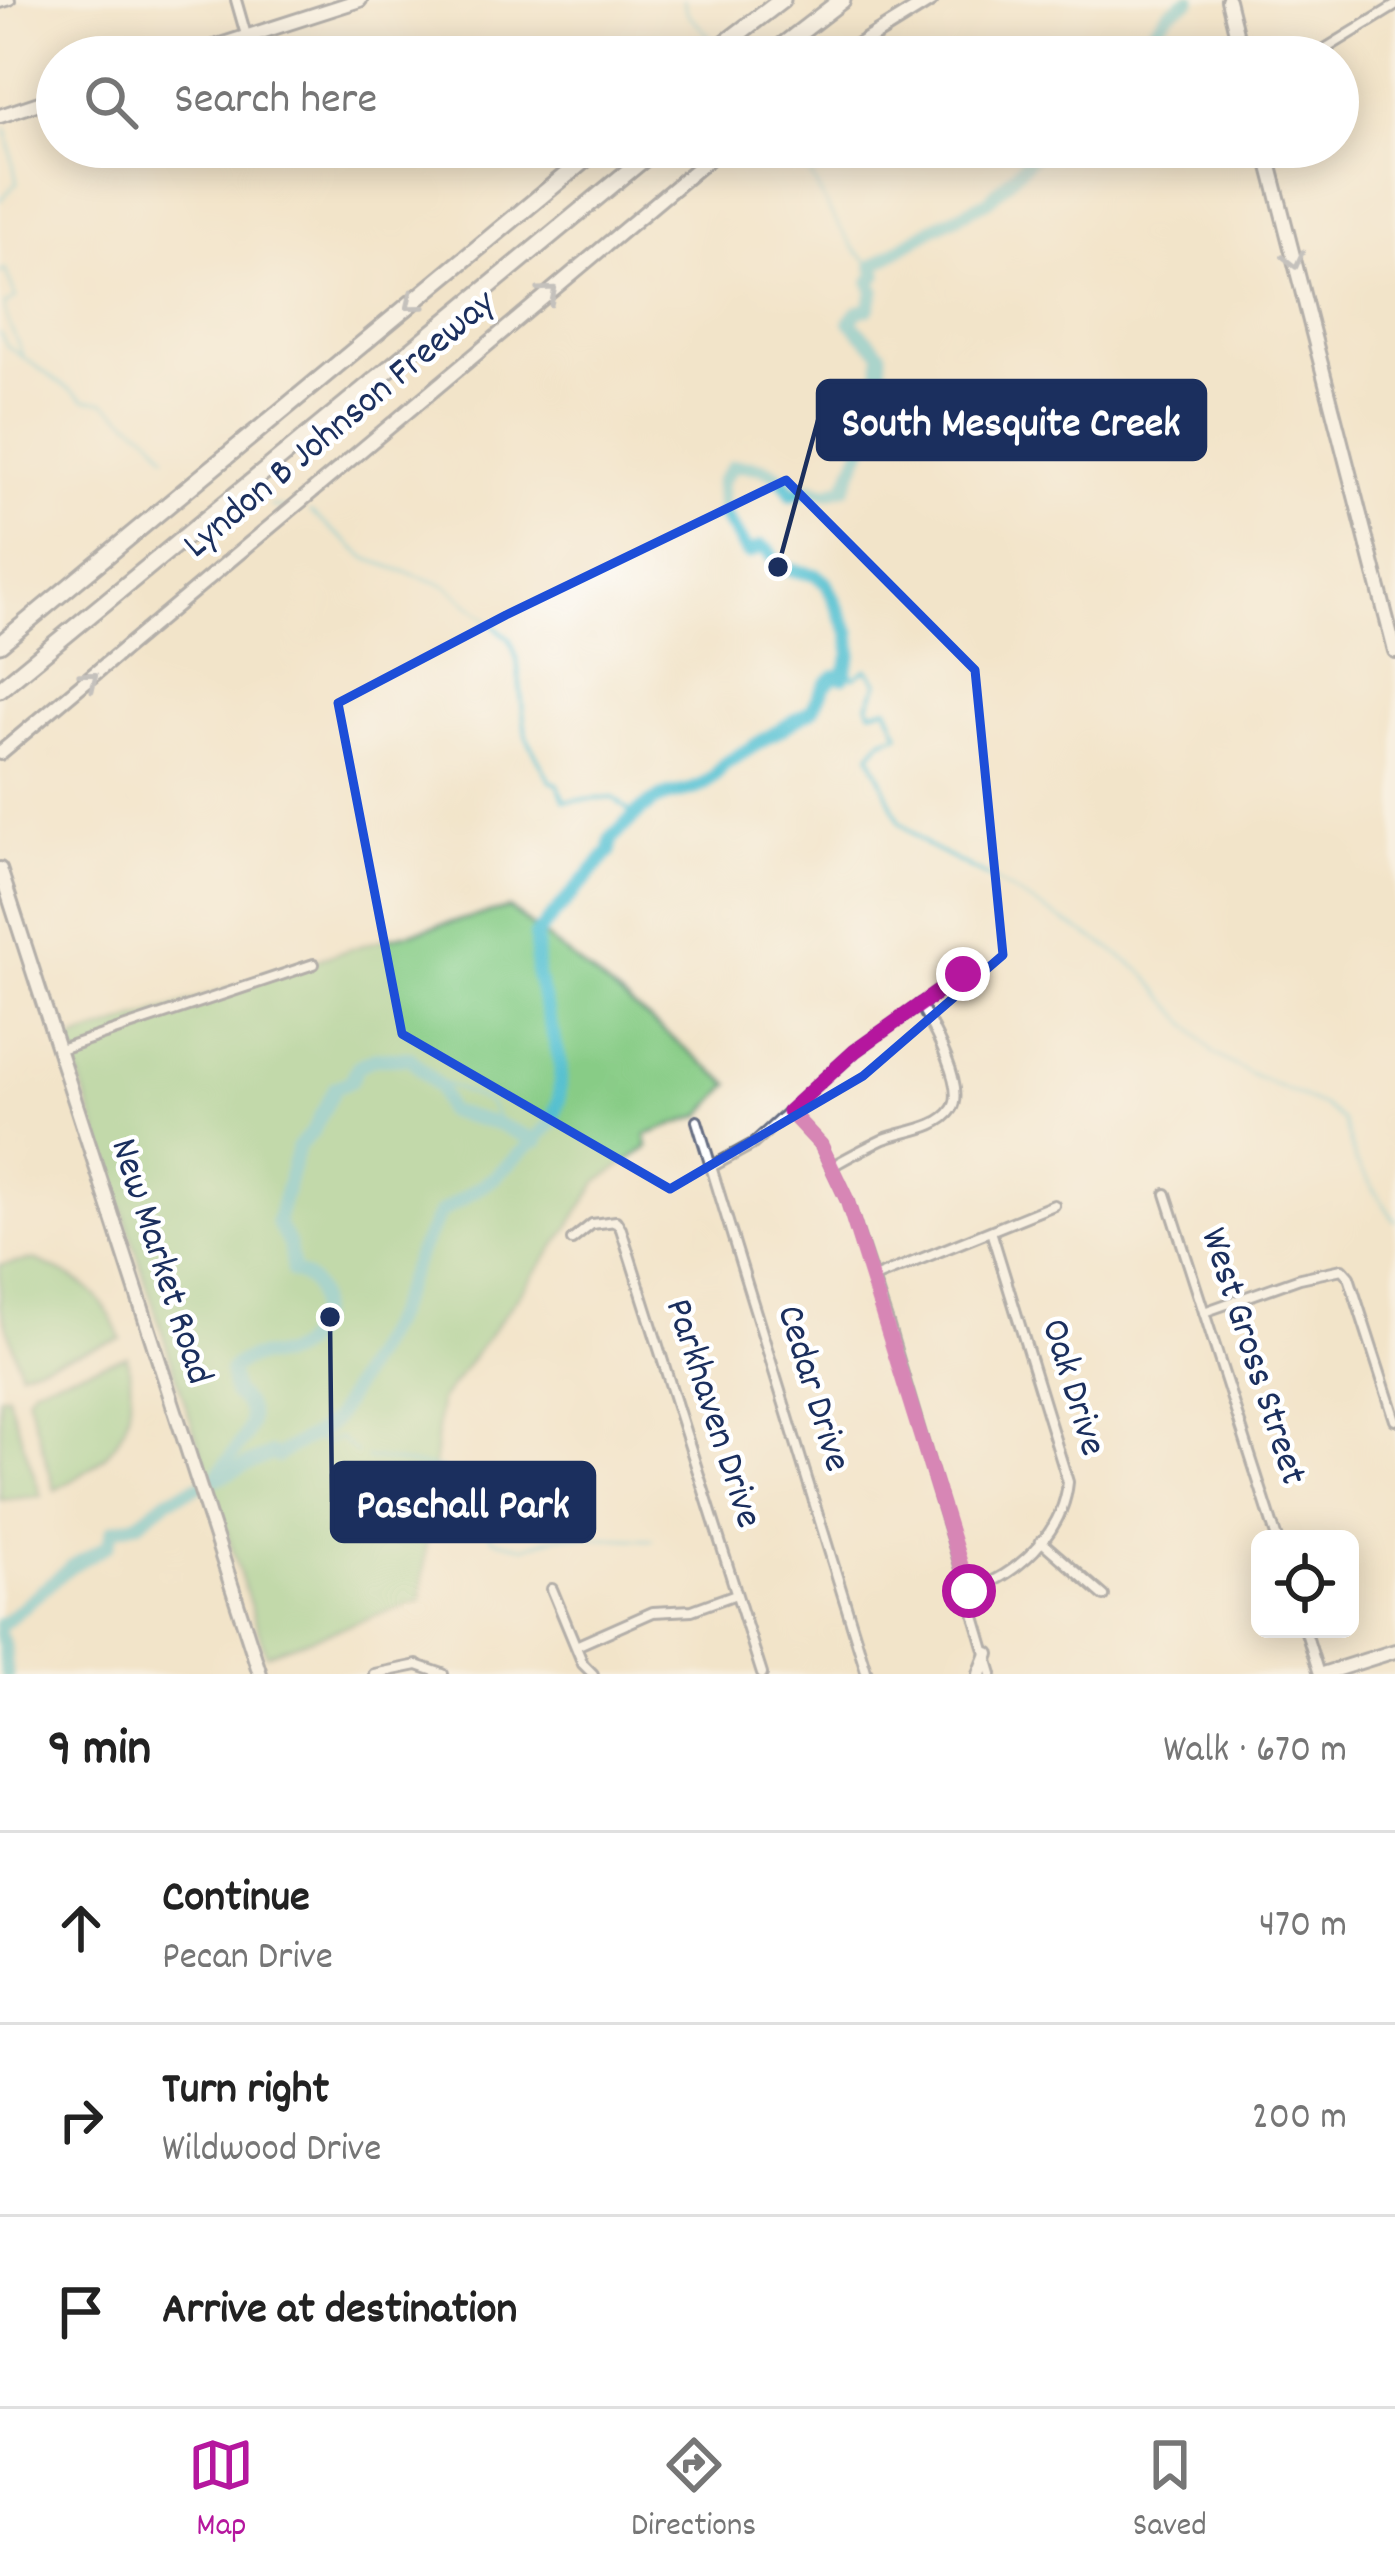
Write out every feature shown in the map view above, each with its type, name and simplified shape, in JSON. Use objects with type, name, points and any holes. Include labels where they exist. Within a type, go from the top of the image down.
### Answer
[{"type":"highway","points":[[733,36],[778,0]]},
{"type":"highway","points":[[796,36],[842,2]]},
{"type":"highway","name":"Lyndon B Johnson Freeway","points":[[0,644],[575,168]]},
{"type":"highway","name":"Lyndon B Johnson Freeway","points":[[0,689],[633,168]]},
{"type":"street","points":[[236,0],[246,36]]},
{"type":"street","points":[[249,36],[360,0]]},
{"type":"street","points":[[873,36],[931,0]]},
{"type":"street","points":[[1228,0],[1237,36]]},
{"type":"street","points":[[1346,36],[1395,6]]},
{"type":"street","points":[[0,116],[36,104]]},
{"type":"street","name":"Lyndon B Johnson Freeway","points":[[0,753],[697,168]]},
{"type":"street","points":[[1270,168],[1395,651]]},
{"type":"street","name":"New Market Road","points":[[0,869],[260,1674]]},
{"type":"street","points":[[58,1049],[314,964]]},
{"type":"street","points":[[711,1167],[754,1144],[855,1051],[963,974]]},
{"type":"street","points":[[834,1165],[890,1137],[936,1122],[952,1110],[956,1096],[943,1048],[920,1004]]},
{"type":"street","points":[[789,1111],[834,1165],[874,1278],[992,1674]]},
{"type":"street","name":"Cedar Drive","points":[[697,1121],[867,1674]]},
{"type":"street","name":"West Gross Street","points":[[1166,1194],[1274,1530]]},
{"type":"street","points":[[874,1278],[1054,1205]]},
{"type":"street","name":"Parkhaven Drive","points":[[572,1240],[604,1220],[616,1220],[621,1229],[761,1674]]},
{"type":"street","name":"Oak Drive","points":[[969,1591],[995,1582],[1052,1530],[1068,1482],[992,1231]]},
{"type":"street","points":[[1204,1312],[1334,1268],[1349,1276],[1395,1420]]},
{"type":"street","points":[[1041,1541],[1104,1596]]},
{"type":"street","points":[[552,1589],[593,1674]]},
{"type":"street","points":[[576,1646],[653,1612],[692,1610],[736,1594]]},
{"type":"street","points":[[1308,1638],[1320,1674],[1395,1651]]},
{"type":"street","points":[[980,1674],[988,1654]]},
{"type":"street","points":[[374,1674],[417,1665],[443,1674]]},
{"type":"highlighted area","points":[[786,480],[975,670],[1003,955],[863,1076],[670,1189],[402,1034],[338,703],[506,615]]},
{"type":"green space","points":[[509,908],[730,1084],[702,1115],[646,1135],[648,1147],[598,1182],[440,1401],[421,1600],[266,1654],[68,1041],[369,943]]},
{"type":"green space","points":[[34,1260],[64,1273],[98,1298],[121,1339],[20,1371],[0,1305],[0,1265]]},
{"type":"green space","points":[[127,1356],[130,1402],[119,1438],[94,1466],[55,1490],[27,1396],[34,1386]]},
{"type":"green space","points":[[7,1394],[41,1496],[0,1500],[0,1396]]},
{"type":"waterway","points":[[683,0],[687,13],[709,36]]},
{"type":"waterway","points":[[1149,36],[1169,12],[1190,0]]},
{"type":"waterway","points":[[0,200],[17,183],[6,127]]},
{"type":"waterway","points":[[807,168],[855,250],[873,266]]},
{"type":"waterway","points":[[0,1626],[70,1567],[108,1545],[113,1530],[138,1523],[167,1500],[271,1454],[278,1456],[334,1420],[394,1315],[440,1213],[495,1177],[551,1124],[559,1100],[561,1064],[537,976],[536,935],[610,851],[611,839],[638,813],[656,800],[707,782],[723,765],[812,710],[825,685],[835,676],[843,677],[851,654],[850,634],[827,584],[816,575],[778,567],[761,547],[748,553],[723,514],[721,482],[733,466],[743,466],[775,474],[792,494],[845,487],[878,412],[881,353],[850,322],[857,312],[869,308],[874,290],[870,282],[877,274],[873,266],[988,201],[1021,168]]},
{"type":"waterway","points":[[0,273],[5,269],[16,298],[4,305],[23,356]]},
{"type":"waterway","points":[[0,333],[7,346],[84,400],[104,402],[153,438],[166,455]]},
{"type":"waterway","points":[[271,506],[286,509]]},
{"type":"waterway","points":[[310,512],[368,559],[447,586],[510,639],[517,659],[526,736],[564,801],[614,798],[636,817]]},
{"type":"waterway","points":[[848,663],[853,678],[867,669],[878,683],[868,704],[871,711],[887,707],[899,734],[882,740],[870,754],[900,822],[929,847],[1103,944],[1143,972],[1214,1054],[1324,1106],[1343,1121],[1356,1162],[1395,1221]]},
{"type":"waterway","points":[[217,1477],[250,1424],[245,1403],[234,1393],[230,1371],[246,1359],[294,1351],[317,1318],[315,1288],[293,1272],[289,1245],[277,1222],[298,1147],[313,1131],[335,1088],[351,1081],[358,1066],[375,1058],[410,1058],[440,1088],[447,1111],[537,1141]]},
{"type":"waterway","points":[[434,1079],[488,1102],[503,1126]]},
{"type":"waterway","points":[[308,1438],[326,1443],[339,1438],[356,1453]]},
{"type":"waterway","points":[[367,1458],[442,1469],[456,1496],[476,1513],[493,1539],[503,1542],[524,1547],[560,1536],[652,1540]]},
{"type":"waterway","points":[[0,1634],[7,1674]]},
{"type":"place","name":"South Mesquite Creek","points":[[778,567]]},
{"type":"place","name":"Paschall Park","points":[[330,1317]]},
{"type":"route","points":[[963,974],[855,1051],[789,1111],[834,1165],[888,1323],[969,1591]]}]
